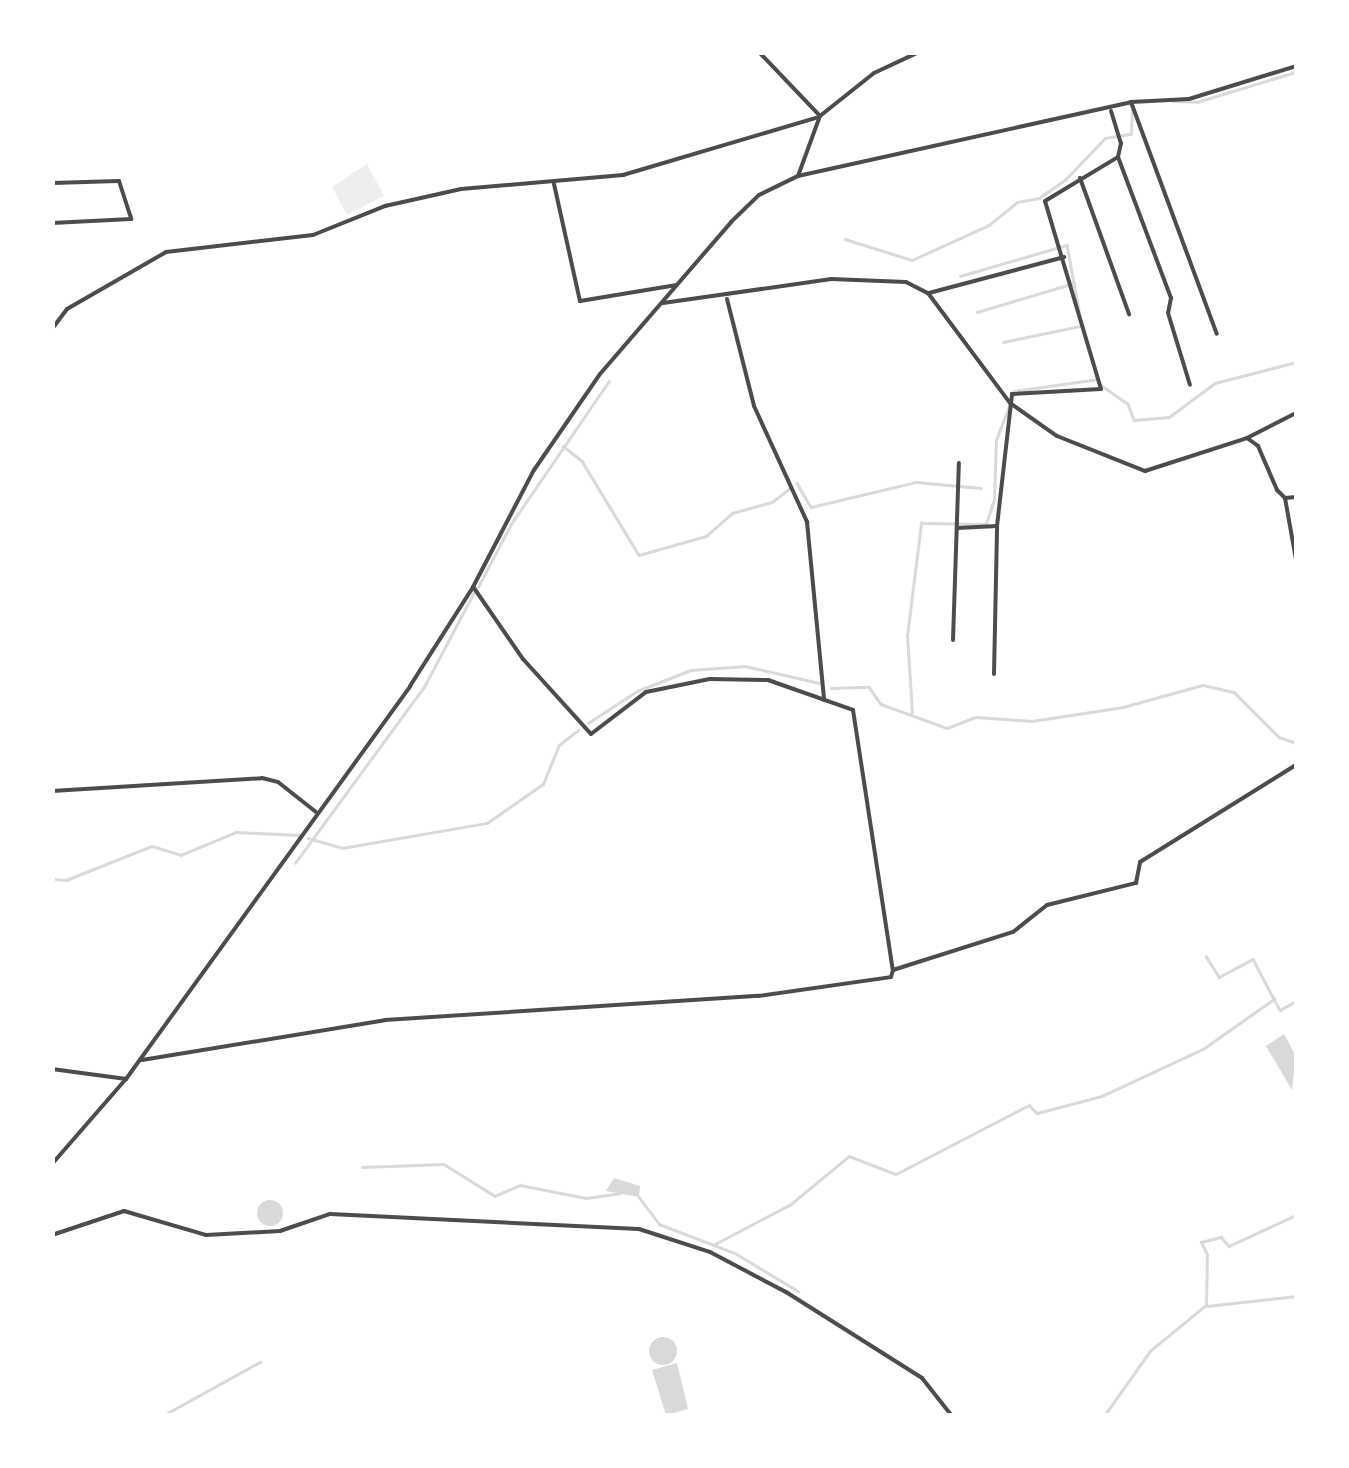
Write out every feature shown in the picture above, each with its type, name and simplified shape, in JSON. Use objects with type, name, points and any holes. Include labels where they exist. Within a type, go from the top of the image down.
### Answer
[{"type":"street","points":[[759,52],[820,116]]},
{"type":"street","points":[[52,328],[82,299],[166,252],[313,235],[384,206],[460,189],[623,175],[820,116],[874,74],[919,52]]},
{"type":"street","points":[[52,1164],[140,1060],[474,587],[574,409],[745,208],[798,176],[1131,102],[1189,99],[1296,66]]},
{"type":"street","points":[[1131,102],[1217,334]]},
{"type":"street","points":[[1111,109],[1121,143],[1118,157],[1172,298],[1168,313],[1190,385]]},
{"type":"street","points":[[798,176],[820,116]]},
{"type":"street","points":[[994,674],[997,526],[1012,394],[1101,389],[1046,201],[1118,157]]},
{"type":"street","points":[[1080,178],[1129,314]]},
{"type":"street","points":[[52,183],[119,181],[131,219],[52,224]]},
{"type":"street","points":[[554,182],[580,302],[677,284]]},
{"type":"street","points":[[664,304],[878,278],[928,293],[1064,257]]},
{"type":"street","points":[[928,293],[1010,403],[1057,436],[1144,471],[1247,438],[1296,413]]},
{"type":"street","points":[[727,298],[754,406],[808,522],[824,700]]},
{"type":"street","points":[[1247,438],[1285,498],[1296,560]]},
{"type":"street","points":[[953,640],[958,463]]},
{"type":"street","points":[[1285,498],[1296,497]]},
{"type":"street","points":[[957,528],[997,526]]},
{"type":"street","points":[[140,1060],[385,1020],[821,990],[891,977],[894,970],[853,710],[768,680],[710,679],[646,692],[591,734],[523,658],[474,587]]},
{"type":"street","points":[[894,970],[1013,932],[1046,904],[1136,884],[1140,862],[1296,766]]},
{"type":"street","points":[[52,791],[262,778],[278,782],[316,812]]},
{"type":"street","points":[[52,1069],[126,1079]]},
{"type":"street","points":[[52,1235],[124,1211],[206,1236],[280,1232],[330,1214],[639,1229],[710,1252],[786,1292],[922,1378],[952,1416]]},
{"type":"shaded area","points":[[367,164],[384,196],[347,215],[332,187]]},
{"type":"shaded area","points":[[1284,1034],[1296,1056],[1292,1090],[1266,1046]]},
{"type":"shaded area","points":[[614,1178],[640,1186],[639,1197],[606,1191]]},
{"type":"shaded area","points":[[270,1200],[280,1203],[280,1223],[270,1226],[260,1223],[257,1213],[260,1203]]},
{"type":"shaded area","points":[[663,1337],[673,1341],[677,1351],[673,1361],[663,1365],[653,1361],[649,1351],[653,1341]]},
{"type":"shaded area","points":[[677,1363],[688,1409],[666,1415],[652,1370]]},
{"type":"waterway","points":[[1173,101],[1197,102],[1296,72]]},
{"type":"waterway","points":[[845,239],[912,260],[989,225],[1017,202],[1039,198],[1065,180],[1105,138],[1131,134],[1132,111]]},
{"type":"waterway","points":[[960,276],[1067,245],[1079,310]]},
{"type":"waterway","points":[[977,312],[1074,283]]},
{"type":"waterway","points":[[1003,342],[1080,326]]},
{"type":"waterway","points":[[1101,385],[1128,404],[1134,420],[1169,417],[1215,383],[1296,362]]},
{"type":"waterway","points":[[1014,391],[1098,379]]},
{"type":"waterway","points":[[478,587],[511,524],[609,381]]},
{"type":"waterway","points":[[912,713],[907,636],[921,523],[986,524],[994,499],[996,440],[1009,406]]},
{"type":"waterway","points":[[563,446],[582,461],[639,555],[706,536],[732,513],[772,502],[791,487]]},
{"type":"waterway","points":[[797,483],[811,507],[916,482],[981,488]]},
{"type":"waterway","points":[[295,863],[424,687],[474,592]]},
{"type":"waterway","points":[[588,723],[637,691],[691,670],[745,666],[820,683]]},
{"type":"waterway","points":[[831,688],[869,687],[881,704],[947,728],[976,717],[1032,721],[1123,707],[1203,685],[1234,692],[1279,737],[1296,743]]},
{"type":"waterway","points":[[308,838],[342,848],[487,823],[543,784],[559,745],[578,730]]},
{"type":"waterway","points":[[52,879],[66,880],[152,846],[181,855],[236,832],[299,835]]},
{"type":"waterway","points":[[1206,956],[1219,977],[1253,959],[1274,999]]},
{"type":"waterway","points":[[713,1245],[791,1204],[849,1156],[896,1174],[1029,1105],[1037,1113],[1102,1096],[1203,1049],[1274,999],[1280,1010],[1296,1001]]},
{"type":"waterway","points":[[362,1167],[444,1164],[495,1196],[520,1185],[586,1198],[620,1193]]},
{"type":"waterway","points":[[639,1197],[659,1224],[735,1253],[798,1291]]},
{"type":"waterway","points":[[1104,1416],[1150,1351],[1206,1305],[1207,1255],[1201,1242],[1221,1237],[1229,1246],[1296,1215]]},
{"type":"waterway","points":[[1207,1306],[1296,1296]]},
{"type":"waterway","points":[[162,1416],[260,1362]]}]
